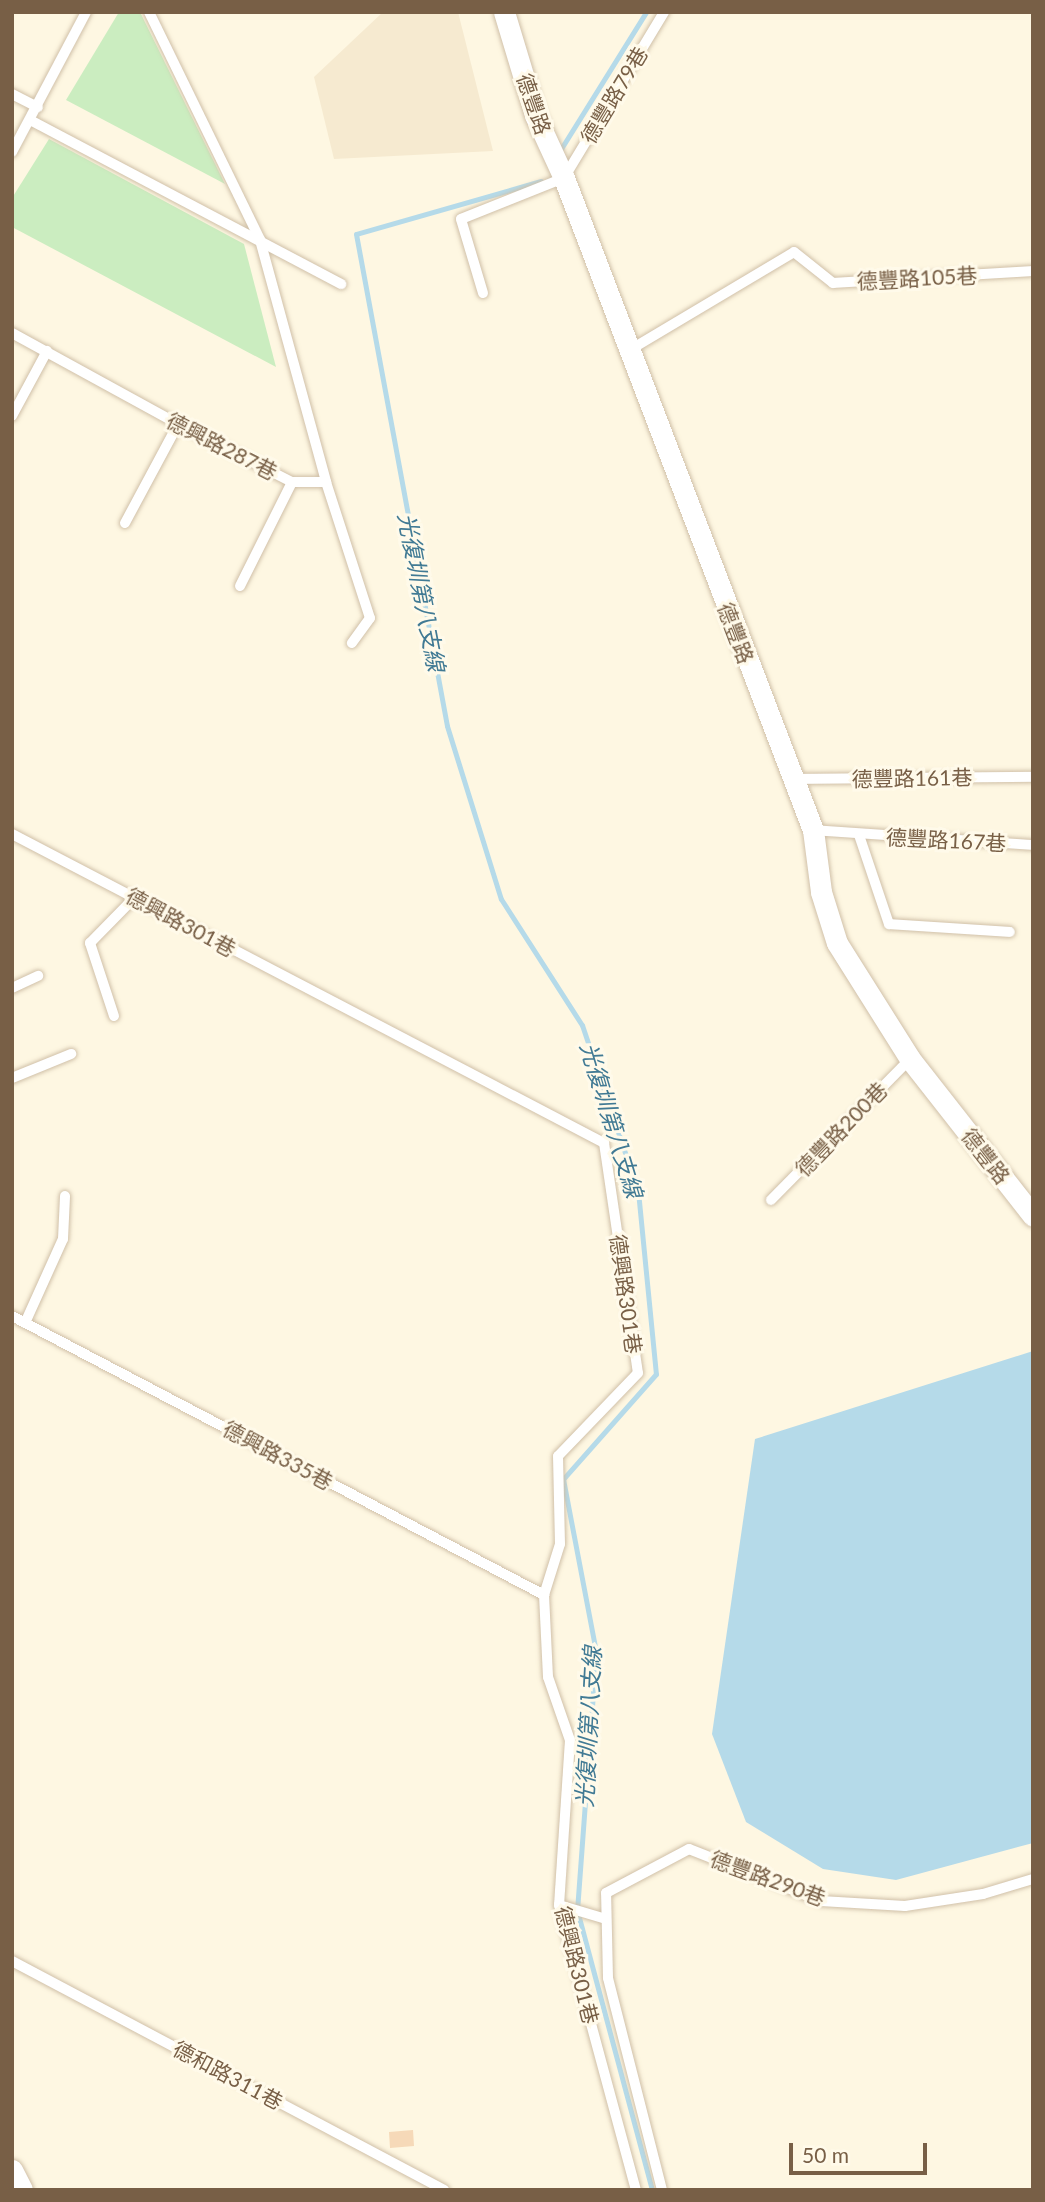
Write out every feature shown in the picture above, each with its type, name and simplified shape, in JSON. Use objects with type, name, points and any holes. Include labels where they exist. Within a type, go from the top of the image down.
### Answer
[{"type":"street","name":"德豐路","points":[[504,12],[536,115],[564,178],[813,830],[821,892],[837,943],[910,1059],[1033,1216]]},
{"type":"street","points":[[12,2170],[22,2190]]},
{"type":"lane","points":[[12,152],[17,131],[30,120],[38,107],[86,12]]},
{"type":"lane","points":[[149,12],[260,240],[326,482],[370,618],[352,643]]},
{"type":"lane","name":"德豐路79巷","points":[[564,178],[664,12]]},
{"type":"lane","points":[[12,94],[38,107]]},
{"type":"lane","points":[[30,120],[341,284]]},
{"type":"lane","points":[[483,293],[461,219],[564,178]]},
{"type":"lane","name":"德豐路105巷","points":[[628,351],[794,252],[832,283],[1033,271]]},
{"type":"lane","name":"德興路287巷","points":[[12,333],[178,424],[292,482],[326,482]]},
{"type":"lane","points":[[12,416],[47,351]]},
{"type":"lane","points":[[125,523],[178,424]]},
{"type":"lane","points":[[240,586],[292,482]]},
{"type":"lane","name":"德豐路161巷","points":[[792,779],[1033,777]]},
{"type":"lane","name":"德豐路167巷","points":[[813,830],[1033,845]]},
{"type":"lane","name":"德興路301巷","points":[[12,834],[604,1143],[638,1373],[558,1456],[560,1544],[544,1595],[548,1677],[570,1740],[559,1905],[636,2190]]},
{"type":"lane","name":"德豐路167巷","points":[[859,835],[889,924],[1010,932]]},
{"type":"lane","points":[[114,1016],[90,943],[134,898]]},
{"type":"lane","points":[[12,988],[38,976]]},
{"type":"lane","points":[[12,1078],[71,1054]]},
{"type":"lane","name":"德豐路200巷","points":[[771,1200],[910,1059]]},
{"type":"lane","points":[[25,1323],[63,1239],[65,1196]]},
{"type":"lane","name":"德興路335巷","points":[[12,1316],[544,1595]]},
{"type":"lane","name":"德豐路290巷","points":[[662,2190],[608,1978],[606,1893],[689,1849],[821,1901],[905,1906],[983,1894],[1033,1879]]},
{"type":"lane","points":[[559,1905],[606,1919]]},
{"type":"lane","name":"德和路311巷","points":[[12,1961],[444,2190]]},
{"type":"shaded area","points":[[383,12],[458,12],[493,151],[334,159],[314,77]]},
{"type":"green space","points":[[119,12],[140,12],[225,184],[66,100]]},
{"type":"green space","points":[[49,139],[244,244],[276,367],[12,227],[12,198]]},
{"type":"water","points":[[1033,1351],[1033,1843],[896,1880],[823,1869],[746,1822],[712,1734],[755,1439]]},
{"type":"building","points":[[413,2130],[414,2146],[390,2148],[389,2132]]},
{"type":"waterway","name":"光復圳第八支線","points":[[559,152],[646,12]]},
{"type":"waterway","name":"光復圳第八支線","points":[[541,181],[356,234],[447,726],[501,899],[582,1025],[638,1191],[656,1374],[563,1479],[596,1652],[577,1910],[652,2190]]}]
